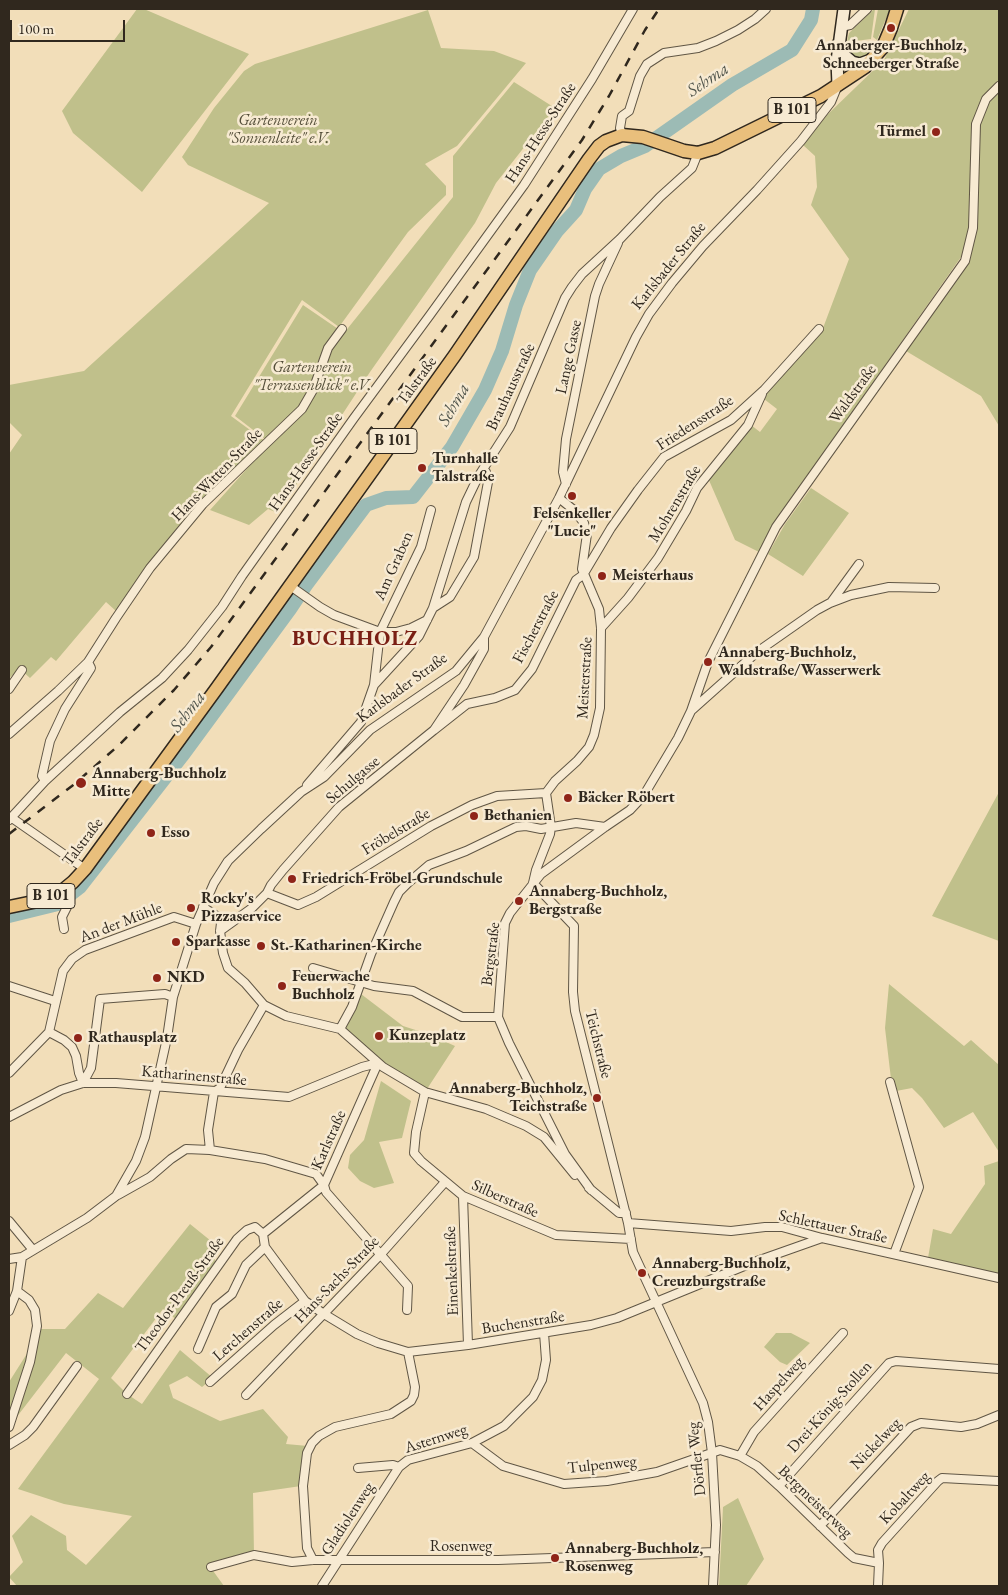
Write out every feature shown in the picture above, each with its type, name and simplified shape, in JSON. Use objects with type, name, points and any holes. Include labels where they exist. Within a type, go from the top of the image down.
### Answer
[{"type":"main road","name":"Karlsbader Straße","points":[[838,85],[836,68],[844,9]]},
{"type":"main road","name":"B 101","points":[[698,153],[715,148],[821,96],[838,85],[872,60],[887,40],[897,9]]},
{"type":"main road","points":[[838,44],[845,56],[852,62],[860,64],[872,60]]},
{"type":"main road","points":[[622,135],[643,137],[698,153]]},
{"type":"main road","name":"Talstraße","points":[[9,907],[65,896],[73,882],[85,869],[291,587],[455,355],[589,159],[599,146],[622,135]]},
{"type":"street","name":"Hans-Hesse-Straße","points":[[10,819],[45,781],[120,712],[162,678],[188,650],[216,614],[354,418],[524,185],[592,79],[633,9]]},
{"type":"street","points":[[622,135],[620,128],[622,116],[629,111],[640,76],[647,64],[664,53],[698,48],[716,41],[738,30],[766,9]]},
{"type":"street","points":[[841,27],[850,25],[867,9]]},
{"type":"street","name":"Karlsbader Straße","points":[[9,1259],[22,1257],[87,1218],[116,1196],[136,1161],[145,1137],[173,997],[196,924],[214,883],[228,861],[301,792],[324,777],[370,730],[456,671],[484,637],[559,498],[636,337],[649,314],[703,246],[801,141],[831,102],[838,85]]},
{"type":"street","name":"Waldstraße","points":[[691,711],[708,662],[776,527],[965,261],[973,228],[976,124],[986,99],[999,86]]},
{"type":"street","name":"Brauhausstraße","points":[[374,686],[419,636],[433,608],[466,502],[483,469],[510,427],[565,298],[582,274],[692,168],[698,153]]},
{"type":"street","name":"Lange Gasse","points":[[566,484],[563,472],[566,439],[596,296],[599,284],[620,239]]},
{"type":"street","name":"Friedensstraße","points":[[583,575],[611,528],[664,457],[731,420],[764,390],[819,328]]},
{"type":"street","name":"Hans-Witten-Straße","points":[[9,734],[88,662],[144,575],[203,504],[302,409],[313,390],[328,348],[342,329]]},
{"type":"street","name":"Mohrenstraße","points":[[602,628],[628,598],[658,558],[686,511],[697,488],[748,425],[764,390]]},
{"type":"street","points":[[433,608],[450,598],[474,557],[488,482],[486,472],[483,469]]},
{"type":"street","name":"Meisterstraße","points":[[546,792],[554,781],[577,761],[589,747],[600,708],[602,628],[599,609],[582,570],[587,534],[584,523],[575,511],[559,498]]},
{"type":"street","name":"Am Graben","points":[[374,686],[380,632],[421,547],[431,510]]},
{"type":"street","points":[[830,603],[859,564]]},
{"type":"street","name":"Fischerstraße","points":[[434,730],[467,704],[495,698],[515,690],[532,669],[576,580],[583,575]]},
{"type":"street","points":[[291,587],[334,615],[380,632],[396,632],[412,628],[426,620]]},
{"type":"street","points":[[691,711],[757,652],[830,603],[860,592],[889,587],[935,588]]},
{"type":"street","name":"Schulgasse","points":[[220,931],[252,908],[267,893],[283,870],[339,807],[434,730],[464,685],[484,649],[484,637]]},
{"type":"street","name":"Hans-Witten-Straße","points":[[45,781],[42,776],[50,741],[65,708],[91,668],[88,662]]},
{"type":"street","points":[[9,689],[22,670]]},
{"type":"street","points":[[301,792],[361,722],[374,686]]},
{"type":"street","name":"Bergstraße","points":[[591,1190],[565,1154],[509,1043],[498,1017],[505,923],[510,913],[541,874],[630,810],[644,795],[678,738],[691,711]]},
{"type":"street","points":[[533,883],[551,827],[546,792]]},
{"type":"street","name":"Fröbelstraße","points":[[267,893],[298,904],[316,897],[425,829],[472,806],[497,796],[546,792]]},
{"type":"street","points":[[10,819],[85,869]]},
{"type":"street","points":[[340,1029],[352,1006],[399,892],[419,873],[429,866],[516,827],[526,826],[541,829],[576,823],[605,827]]},
{"type":"street","name":"Teichstraße","points":[[533,883],[574,926],[572,992],[575,1011],[631,1239]]},
{"type":"street","points":[[64,929],[62,917],[65,896]]},
{"type":"street","points":[[203,908],[218,916],[223,952],[228,968],[246,983],[264,1005],[286,1016],[340,1029],[378,1063],[425,1092],[486,1110],[526,1126],[544,1137],[576,1177],[619,1212],[626,1213]]},
{"type":"street","name":"An der Mühle","points":[[49,1032],[63,970],[72,959],[85,950],[174,917],[196,924]]},
{"type":"street","points":[[313,968],[374,986],[413,991],[462,1016],[498,1017]]},
{"type":"street","points":[[9,986],[55,1001]]},
{"type":"street","points":[[83,1084],[91,1068],[100,999],[165,994],[173,997]]},
{"type":"street","points":[[210,1150],[208,1130],[214,1092],[220,1088],[238,1050],[264,1005]]},
{"type":"street","points":[[9,1073],[49,1032],[72,1047],[76,1056],[78,1073],[83,1084]]},
{"type":"street","name":"Katharinenstraße","points":[[9,1118],[61,1090],[83,1084],[116,1083],[289,1097],[362,1067],[378,1063]]},
{"type":"street","name":"Karlstraße","points":[[263,1234],[324,1185],[378,1063]]},
{"type":"street","points":[[890,1082],[919,1187],[894,1254]]},
{"type":"street","name":"Silberstraße","points":[[425,1092],[416,1132],[414,1153],[463,1196],[556,1235],[631,1239]]},
{"type":"street","points":[[116,1196],[150,1177],[186,1149],[210,1150],[265,1159],[316,1174],[324,1185],[326,1192],[408,1286],[407,1310]]},
{"type":"street","name":"Hans-Sachs-Straße","points":[[246,1395],[381,1254],[446,1182]]},
{"type":"street","name":"Einenkelstraße","points":[[463,1196],[468,1345]]},
{"type":"street","points":[[9,1221],[33,1250]]},
{"type":"street","name":"Schlettauer Straße","points":[[628,1224],[731,1231],[782,1227],[822,1238],[999,1278]]},
{"type":"street","name":"Theodor-Preuß-Straße","points":[[127,1394],[237,1239],[247,1230],[255,1227],[263,1234]]},
{"type":"street","name":"Buchenstraße","points":[[263,1234],[265,1247],[305,1300],[324,1314],[364,1337],[408,1352],[544,1333],[591,1325],[617,1318],[754,1262],[822,1238]]},
{"type":"street","name":"Dörfler Weg","points":[[631,1239],[633,1252],[703,1403],[708,1422],[712,1452],[716,1525],[713,1586]]},
{"type":"street","points":[[198,1349],[216,1307],[232,1294],[246,1264],[265,1247]]},
{"type":"street","points":[[9,1311],[17,1291],[22,1257]]},
{"type":"street","points":[[9,1427],[30,1362],[37,1326],[35,1310],[29,1300],[17,1291]]},
{"type":"street","name":"Lerchenstraße","points":[[210,1382],[274,1324],[305,1300]]},
{"type":"street","name":"Asternweg","points":[[358,1468],[393,1465],[399,1467],[408,1460],[472,1443],[504,1426],[533,1398],[542,1380],[546,1360],[544,1333]]},
{"type":"street","name":"Haspelweg","points":[[740,1456],[754,1432],[843,1333]]},
{"type":"street","points":[[313,1560],[307,1548],[303,1486],[307,1453],[312,1443],[319,1436],[335,1427],[391,1414],[411,1401],[414,1395],[414,1387],[408,1352]]},
{"type":"street","name":"Drei-König-Stollen","points":[[779,1486],[890,1362],[999,1369]]},
{"type":"street","points":[[9,1445],[26,1435],[33,1427],[77,1366]]},
{"type":"street","name":"Nickelweg","points":[[820,1526],[911,1427],[921,1423],[961,1427],[977,1424],[999,1415]]},
{"type":"street","name":"Tulpenweg","points":[[472,1443],[503,1466],[564,1484],[607,1481],[657,1472],[712,1452]]},
{"type":"street","name":"Bergmeisterweg","points":[[712,1452],[720,1450],[740,1456],[757,1466],[854,1558],[879,1563]]},
{"type":"street","name":"Gladiolenweg","points":[[322,1586],[399,1467]]},
{"type":"street","name":"Kobaltweg","points":[[879,1563],[878,1550],[882,1543],[942,1478],[999,1481]]},
{"type":"street","name":"Rosenweg","points":[[211,1567],[254,1555],[292,1562],[313,1560],[498,1560],[715,1552]]},
{"type":"street","points":[[878,1586],[879,1563]]},
{"type":"green space","points":[[137,9],[144,9],[249,54],[142,192],[73,133],[62,111]]},
{"type":"green space","points":[[874,9],[871,39],[847,42],[849,33]]},
{"type":"green space","points":[[878,9],[890,9],[877,40],[873,37]]},
{"type":"green space","points":[[909,9],[999,9],[999,426],[981,396],[906,351],[969,259],[961,257],[775,522],[759,552],[735,540],[708,478],[751,425],[760,432],[777,409],[764,399],[768,391],[823,328],[849,259],[811,205],[817,187],[815,156],[803,145],[827,115],[884,60]]},
{"type":"green space","name":"Gartenverein \"Sonnenleite\" e.V.","points":[[428,10],[441,48],[494,51],[526,63],[457,146],[425,164],[446,186],[446,195],[408,232],[339,327],[302,300],[231,416],[265,441],[145,569],[116,611],[106,602],[56,661],[51,657],[30,678],[20,669],[9,678],[9,454],[22,435],[9,422],[9,385],[84,371],[269,203],[188,165],[182,157],[214,108],[244,71],[255,64]]},
{"type":"green space","points":[[871,41],[870,54],[863,57],[855,58],[848,50],[847,44]]},
{"type":"green space","name":"Gartenverein \"Terrassenblick\" e.V.","points":[[514,82],[555,108],[496,183],[475,223],[370,372],[278,513],[268,509],[249,525],[210,510],[270,443],[235,416],[303,305],[344,333],[453,197],[453,156]]},
{"type":"green space","points":[[811,488],[849,513],[803,576],[768,554],[785,524]]},
{"type":"green space","points":[[999,792],[999,941],[932,916]]},
{"type":"green space","points":[[889,984],[964,1046],[971,1040],[999,1065],[999,1152],[973,1112],[944,1128],[922,1098],[912,1088],[896,1091],[891,1079],[885,1028]]},
{"type":"green space","points":[[361,994],[403,1026],[428,1034],[455,1046],[427,1089],[379,1061],[345,1030]]},
{"type":"green space","points":[[381,1081],[411,1101],[402,1138],[379,1142],[394,1183],[374,1188],[360,1181],[348,1168],[350,1155],[364,1140]]},
{"type":"green space","points":[[999,1161],[999,1274],[928,1258],[933,1229],[951,1234],[985,1184],[984,1166]]},
{"type":"green space","points":[[190,1224],[211,1241],[216,1266],[177,1320],[163,1309],[111,1378],[127,1394],[142,1404],[180,1350],[213,1378],[202,1387],[187,1376],[169,1385],[173,1398],[220,1421],[263,1409],[288,1437],[286,1444],[308,1446],[301,1486],[253,1493],[254,1555],[211,1568],[224,1586],[17,1586],[9,1577],[23,1562],[12,1536],[31,1515],[66,1536],[67,1550],[86,1565],[132,1516],[64,1504],[18,1489],[99,1379],[66,1353],[9,1427],[9,1382],[41,1329],[65,1329],[98,1293],[123,1308]]},
{"type":"green space","points":[[776,1333],[791,1333],[810,1343],[787,1365],[780,1362],[764,1347]]},
{"type":"green space","points":[[738,1498],[764,1559],[746,1586],[719,1586],[723,1507]]},
{"type":"waterway","name":"Sehma","points":[[9,916],[58,904],[80,887],[182,756],[366,505],[386,498],[413,497],[452,447],[485,390],[502,351],[516,305],[530,270],[557,231],[576,210],[585,189],[599,169],[621,156],[645,146],[732,85],[792,50],[811,20],[813,9]]},
{"type":"railway","points":[[9,834],[72,786],[118,746],[174,690],[211,647],[582,140],[659,9]]},
{"type":"place","name":"Annaberger-Buchholz, Schneeberger Straße","points":[[891,28]]},
{"type":"place","name":"Türmel","points":[[936,132]]},
{"type":"place","name":"Turnhalle Talstraße","points":[[422,468]]},
{"type":"place","name":"Felsenkeller \"Lucie\"","points":[[572,496]]},
{"type":"place","name":"Meisterhaus","points":[[602,576]]},
{"type":"place","name":"Annaberg-Buchholz, Waldstraße/Wasserwerk","points":[[708,662]]},
{"type":"place","name":"Annaberg-Buchholz Mitte","points":[[81,783]]},
{"type":"place","name":"Bäcker Röbert","points":[[568,798]]},
{"type":"place","name":"Bethanien","points":[[474,816]]},
{"type":"place","name":"Esso","points":[[151,833]]},
{"type":"place","name":"Friedrich-Fröbel-Grundschule","points":[[292,879]]},
{"type":"place","name":"Annaberg-Buchholz, Bergstraße","points":[[519,901]]},
{"type":"place","name":"Rocky's Pizzaservice","points":[[191,908]]},
{"type":"place","name":"Sparkasse","points":[[176,942]]},
{"type":"place","name":"St.-Katharinen-Kirche","points":[[261,946]]},
{"type":"place","name":"NKD","points":[[157,978]]},
{"type":"place","name":"Feuerwache Buchholz","points":[[282,986]]},
{"type":"place","name":"Kunzeplatz","points":[[379,1036]]},
{"type":"place","name":"Rathausplatz","points":[[78,1038]]},
{"type":"place","name":"Annaberg-Buchholz, Teichstraße","points":[[597,1098]]},
{"type":"place","name":"Annaberg-Buchholz, Creuzburgstraße","points":[[642,1273]]},
{"type":"place","name":"Annaberg-Buchholz, Rosenweg","points":[[555,1558]]},
{"type":"district","name":"BUCHHOLZ","points":[[355,639]]}]
